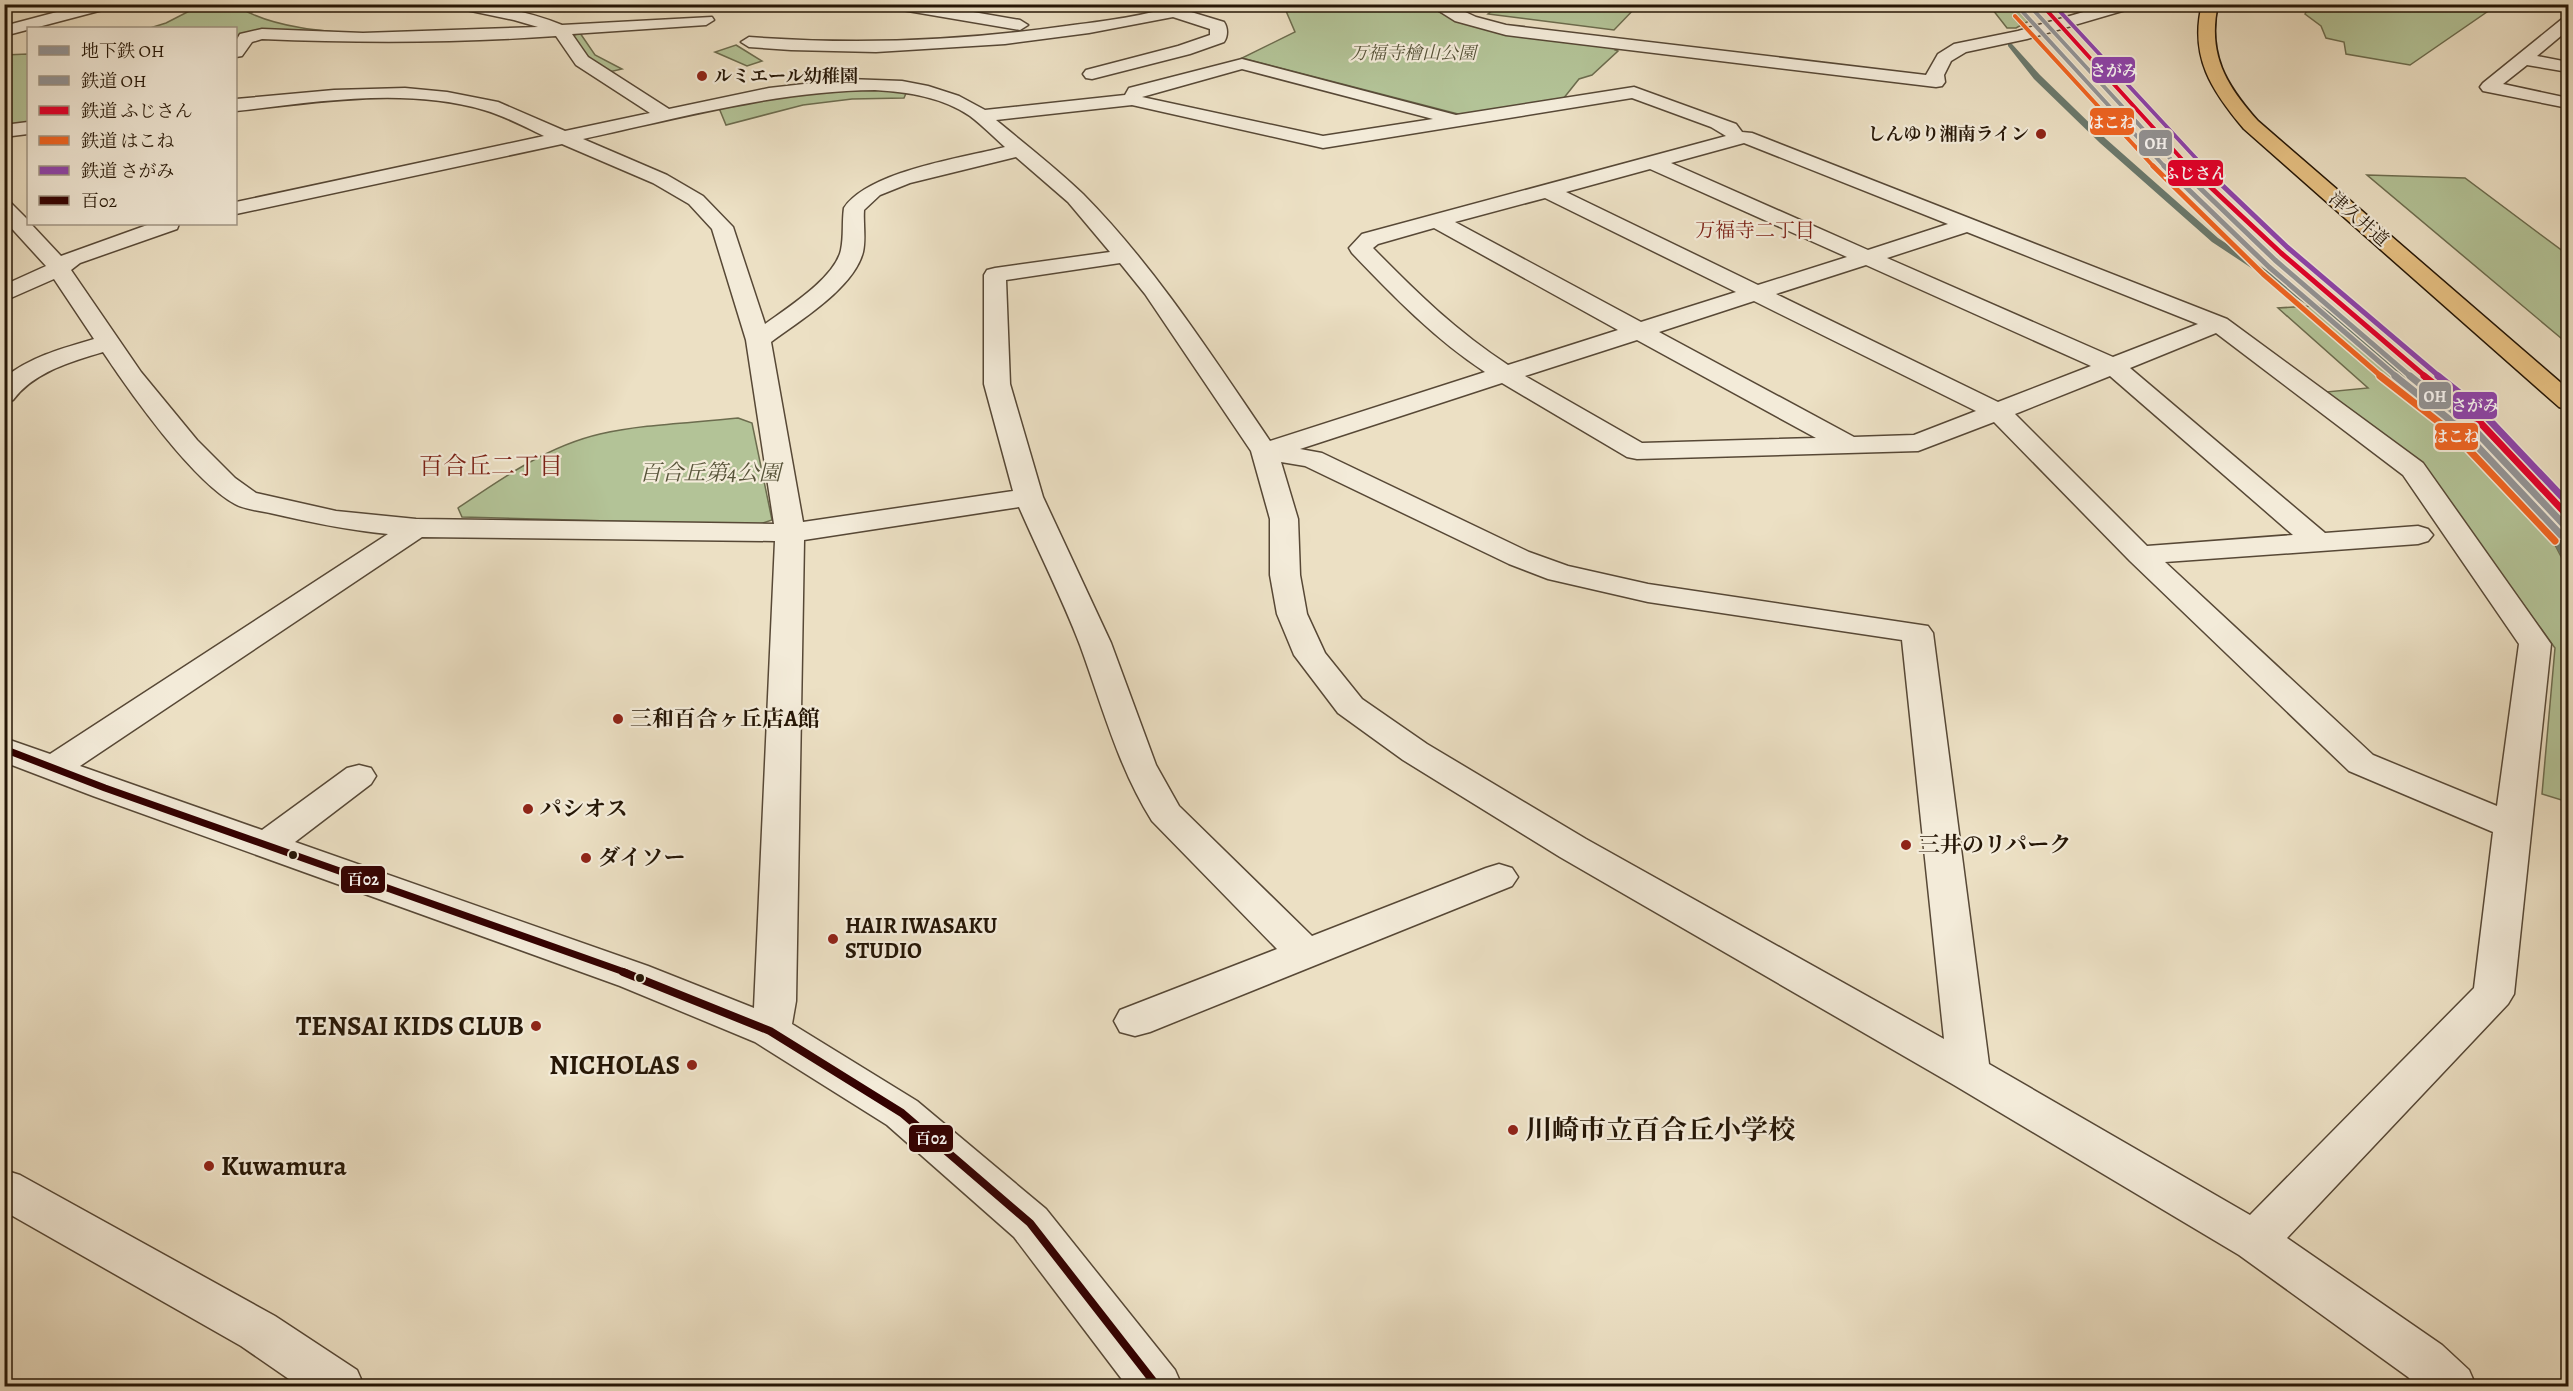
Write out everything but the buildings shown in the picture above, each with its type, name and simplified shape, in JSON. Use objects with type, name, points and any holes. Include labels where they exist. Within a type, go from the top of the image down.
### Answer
[{"type":"main road","name":"津久井道","points":[[2210,4],[2206,17],[2205,42],[2214,70],[2229,101],[2251,125],[2568,402]]},
{"type":"street","points":[[458,4],[516,15],[561,31],[582,61],[664,114]]},
{"type":"street","points":[[669,4],[749,42],[778,62]]},
{"type":"street","points":[[896,4],[1060,32]]},
{"type":"street","points":[[1436,4],[1447,12],[1476,23],[1506,30],[1936,82],[1935,75],[1944,58],[1960,48],[2021,35],[2130,4]]},
{"type":"street","points":[[4,31],[105,5]]},
{"type":"street","points":[[749,42],[836,47],[1011,39],[1190,7],[1218,26],[1218,38],[1184,50],[1092,75]]},
{"type":"street","points":[[237,51],[246,38],[261,34],[393,38],[561,31],[706,20]]},
{"type":"street","points":[[4,22],[45,21]]},
{"type":"street","points":[[2565,29],[2489,87],[2568,103]]},
{"type":"street","points":[[2523,59],[2568,67]]},
{"type":"street","points":[[1132,100],[1135,92],[1242,64],[1462,120]]},
{"type":"street","points":[[798,74],[818,86]]},
{"type":"street","points":[[237,208],[664,114],[769,93],[818,86],[859,84],[909,87],[944,95],[964,104],[981,116],[1075,198],[1126,256],[1154,290],[1264,451],[1284,519],[1285,575],[1292,614],[1310,655],[1350,706],[1415,752],[1573,848],[1970,1072],[2255,1241],[2425,1361],[2451,1386]]},
{"type":"street","points":[[981,116],[1132,100],[1323,142],[1634,92],[1671,107],[1694,113],[1729,128],[1733,132]]},
{"type":"street","points":[[237,105],[360,93],[447,97],[491,106],[660,178],[696,200],[722,227],[758,340],[790,533],[776,1001],[770,1031]]},
{"type":"street","points":[[4,130],[27,128]]},
{"type":"street","points":[[2219,324],[1918,443],[1637,451],[1504,374],[1462,346],[1430,318],[1360,248],[1370,239],[1745,137],[2219,324],[2413,469],[2535,644],[2494,994],[2255,1241]]},
{"type":"street","points":[[758,340],[810,301],[848,263],[852,252],[855,208],[866,196],[903,179],[1018,150]]},
{"type":"street","points":[[1651,162],[2113,366],[2318,542]]},
{"type":"street","points":[[1548,191],[1998,411],[2140,555],[2361,763],[2512,826]]},
{"type":"street","points":[[4,207],[51,257],[132,377],[188,446],[225,484],[246,499],[336,520],[416,528],[790,533],[1029,496]]},
{"type":"street","points":[[1436,221],[1849,445]]},
{"type":"street","points":[[4,294],[57,268],[72,258],[166,225]]},
{"type":"street","points":[[1264,451],[1968,225]]},
{"type":"street","points":[[1126,256],[995,275],[997,384],[1029,496],[1095,643],[1139,765],[1165,813],[1305,954]]},
{"type":"street","points":[[4,395],[9,387],[55,358],[108,343]]},
{"type":"street","points":[[1264,451],[1312,459],[1519,558],[1559,573],[1648,593],[1917,633],[1970,1072]]},
{"type":"street","points":[[53,768],[416,528]]},
{"type":"street","points":[[2140,555],[2418,535]]},
{"type":"street","points":[[4,749],[634,976],[770,1031],[902,1113],[1030,1224],[1157,1386]]},
{"type":"street","points":[[268,844],[358,776]]},
{"type":"street","points":[[1135,1021],[1499,877]]},
{"type":"street","points":[[4,1188],[258,1330],[339,1386]]},
{"type":"green space","points":[[250,4],[242,9],[273,22],[307,29],[376,35],[252,32],[237,36],[237,27],[153,27],[201,5]]},
{"type":"green space","name":"万福寺檜山公園","points":[[1283,4],[1426,5],[1453,19],[1618,47],[1615,50],[1618,51],[1592,75],[1579,79],[1563,99],[1473,115],[1458,114],[1242,58],[1295,32]]},
{"type":"green space","points":[[1500,4],[1638,5],[1614,30],[1488,14]]},
{"type":"green space","points":[[1989,5],[2012,5],[2029,21],[2016,28],[2007,28]]},
{"type":"green space","points":[[2310,5],[2336,5],[2380,11],[2385,5],[2497,5],[2410,65],[2346,54],[2344,42],[2326,38],[2321,26],[2305,14]]},
{"type":"green space","points":[[580,33],[595,55],[622,69],[609,72],[590,59],[572,36]]},
{"type":"green space","points":[[736,45],[762,61],[747,66],[715,52]]},
{"type":"green space","points":[[27,54],[27,124],[5,127],[4,55]]},
{"type":"green space","points":[[854,88],[907,91],[904,98],[852,99],[803,105],[726,125],[719,108],[776,96]]},
{"type":"green space","points":[[2367,175],[2465,178],[2568,255],[2568,344]]},
{"type":"green space","points":[[2310,306],[2329,319],[2442,421],[2491,471],[2555,545],[2568,570],[2568,802],[2542,794],[2555,648],[2423,466],[2326,392],[2368,388],[2278,308]]},
{"type":"green space","name":"百合丘第4公園","points":[[738,418],[752,423],[772,520],[757,525],[462,517],[458,508],[526,464],[581,439],[634,428]]},
{"type":"waterway","points":[[2010,45],[2037,77],[2103,141],[2215,240],[2333,318],[2449,421],[2529,506],[2559,542],[2568,558]]},
{"type":"metro line","name":"OH","points":[[2028,4],[2184,174],[2275,260],[2384,355],[2466,421],[2568,529]]},
{"type":"rail line","name":"ふじさん","points":[[2041,4],[2190,168],[2281,253],[2390,348],[2472,414],[2568,516]]},
{"type":"rail line","name":"さがみ","points":[[2053,4],[2197,161],[2287,247],[2477,407],[2568,503]]},
{"type":"rail line","name":"OH","points":[[2021,10],[2178,181],[2269,267],[2378,362],[2460,428],[2561,535]]},
{"type":"rail line","name":"はこね","points":[[2015,16],[2172,187],[2263,274],[2372,369],[2454,434],[2555,541]]},
{"type":"transit line","name":"百02","points":[[4,749],[105,788],[634,976],[770,1031],[902,1113],[1030,1223],[1157,1386]]},
{"type":"place","name":"ルミエール幼稚園","points":[[702,76]]},
{"type":"place","name":"しんゆり湘南ライン","points":[[2041,134]]},
{"type":"place","name":"三和百合ヶ丘店A館","points":[[618,719]]},
{"type":"place","name":"パシオス","points":[[528,809]]},
{"type":"place","name":"三井のリパーク","points":[[1906,845]]},
{"type":"place","name":"ダイソー","points":[[586,858]]},
{"type":"place","name":"HAIR IWASAKU STUDIO","points":[[833,939]]},
{"type":"place","name":"TENSAI KIDS CLUB","points":[[536,1026]]},
{"type":"place","name":"NICHOLAS","points":[[692,1065]]},
{"type":"place","name":"川崎市立百合丘小学校","points":[[1513,1130]]},
{"type":"place","name":"Kuwamura","points":[[209,1166]]},
{"type":"district","name":"万福寺二丁目","points":[[1755,230]]},
{"type":"district","name":"百合丘二丁目","points":[[491,466]]}]
